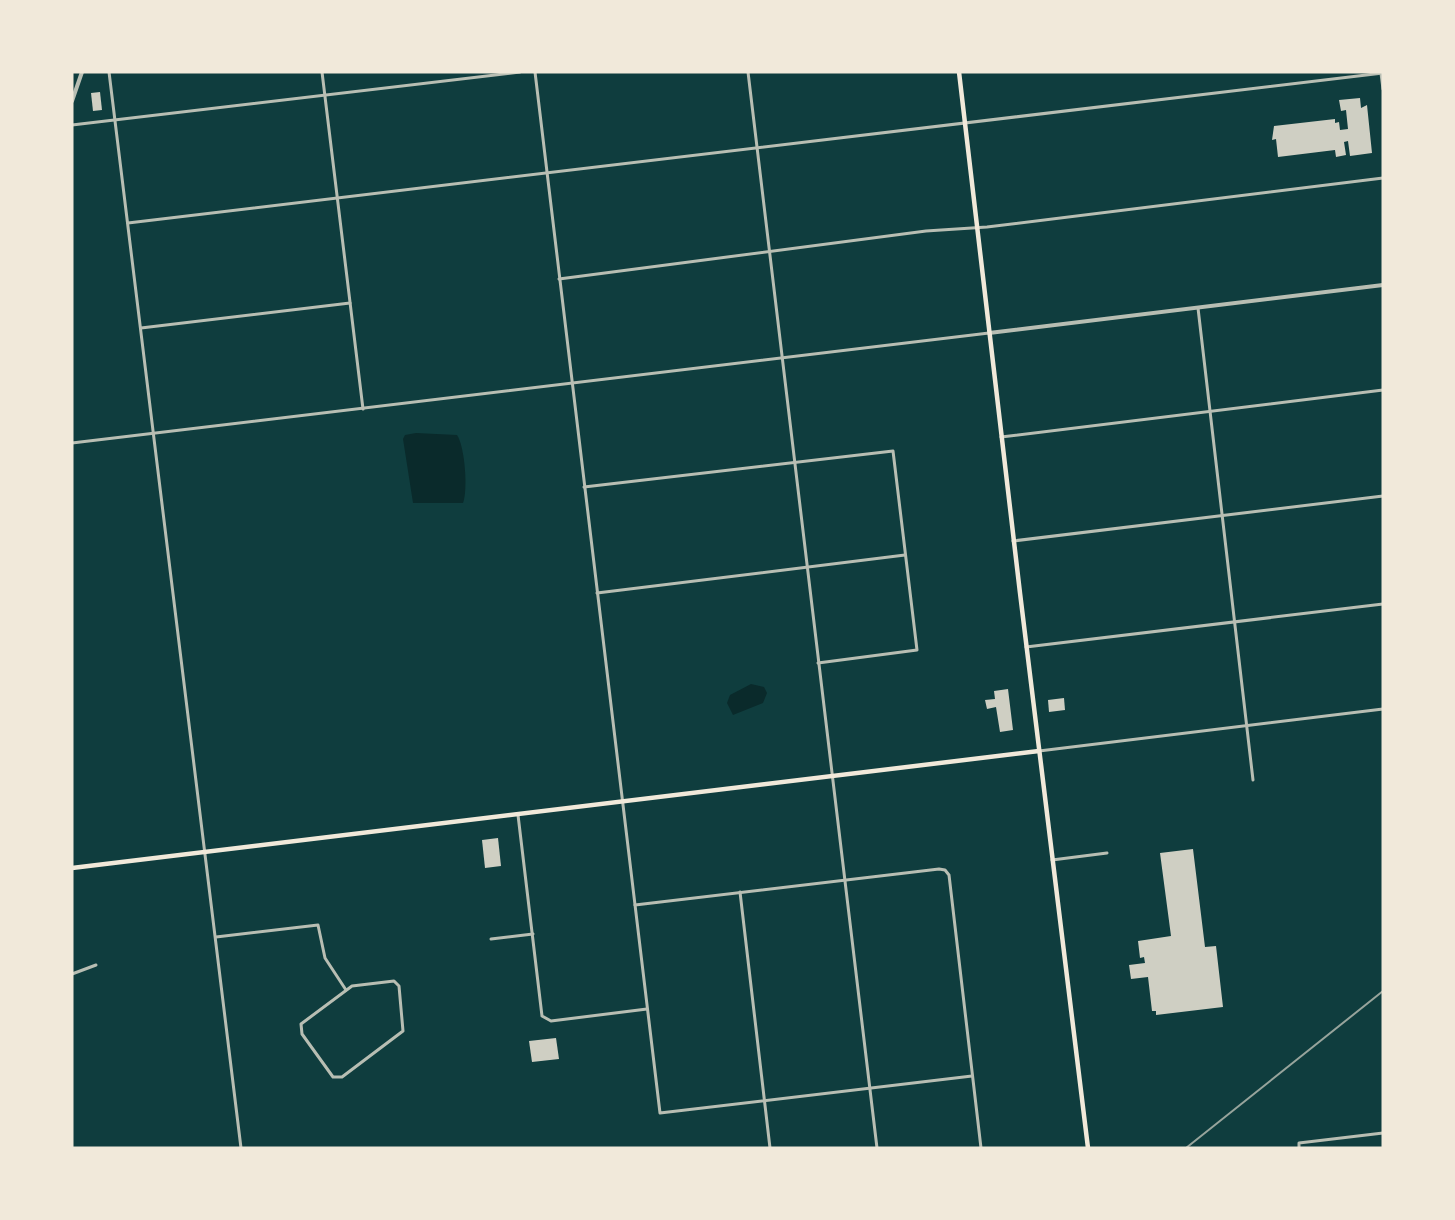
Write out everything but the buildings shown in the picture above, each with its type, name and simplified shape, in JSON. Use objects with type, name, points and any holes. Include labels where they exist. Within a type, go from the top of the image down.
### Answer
[{"type":"main road","points":[[959,72],[1013,541],[1088,1148]]},
{"type":"main road","points":[[72,868],[1039,751]]},
{"type":"street","points":[[72,101],[82,72]]},
{"type":"street","points":[[109,72],[240,1148]]},
{"type":"street","points":[[322,72],[363,409]]},
{"type":"street","points":[[72,125],[520,72]]},
{"type":"street","points":[[535,72],[660,1113],[972,1076]]},
{"type":"street","points":[[747,72],[877,1148]]},
{"type":"street","points":[[128,223],[1382,73],[1383,89]]},
{"type":"street","points":[[560,279],[1383,178]]},
{"type":"street","points":[[72,443],[1383,285]]},
{"type":"street","points":[[141,328],[350,303]]},
{"type":"street","points":[[1198,308],[1253,780]]},
{"type":"street","points":[[1001,437],[1383,390]]},
{"type":"street","points":[[584,487],[893,451],[917,650],[818,663]]},
{"type":"street","points":[[1013,541],[1383,496]]},
{"type":"street","points":[[597,593],[905,555]]},
{"type":"street","points":[[1026,647],[1383,604]]},
{"type":"street","points":[[1039,751],[1383,710]]},
{"type":"street","points":[[518,814],[544,1019],[551,1021],[647,1009]]},
{"type":"street","points":[[1052,860],[1107,853]]},
{"type":"street","points":[[634,905],[945,870],[949,875],[981,1148]]},
{"type":"street","points":[[740,892],[771,1148]]},
{"type":"street","points":[[215,937],[318,925],[325,958],[346,990]]},
{"type":"street","points":[[491,939],[533,934]]},
{"type":"street","points":[[72,974],[96,965]]},
{"type":"street","points":[[389,981],[397,983],[404,1027],[394,1039],[336,1079],[300,1028],[346,990],[357,984],[389,981]]},
{"type":"street","points":[[1299,1146],[1383,1133]]},
{"type":"water","points":[[416,433],[457,435],[465,469],[463,503],[413,503],[403,439],[405,435]]},
{"type":"water","points":[[751,684],[764,687],[767,693],[763,703],[733,715],[727,703],[730,695]]},
{"type":"railway","points":[[1186,1148],[1383,991]]}]
